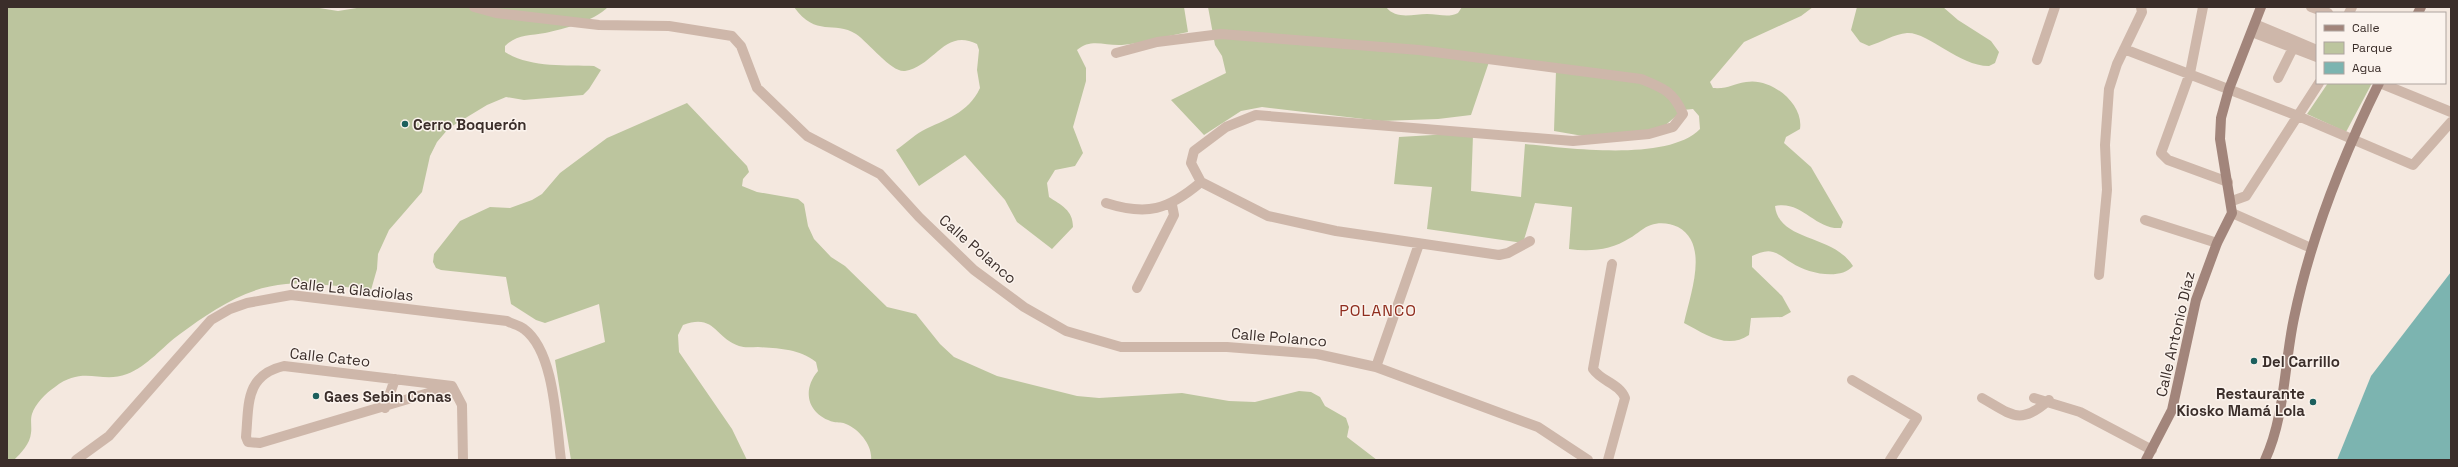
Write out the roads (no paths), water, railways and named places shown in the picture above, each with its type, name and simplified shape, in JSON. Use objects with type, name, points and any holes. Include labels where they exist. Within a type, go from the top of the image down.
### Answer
[{"type":"street","name":"Calle Polanco","points":[[474,7],[496,13],[544,17],[599,25],[669,26],[723,32],[732,36],[741,46],[757,88],[807,136],[880,174],[974,270],[1024,307],[1066,331],[1121,347],[1227,348],[1317,354],[1376,367],[1538,428],[1588,460]]},
{"type":"street","points":[[2037,60],[2040,44],[2051,23],[2055,7]]},
{"type":"street","points":[[2099,275],[2107,190],[2106,145],[2109,89],[2124,49],[2142,12],[2141,7]]},
{"type":"street","points":[[2202,7],[2190,73],[2161,153],[2168,160],[2228,182]]},
{"type":"street","name":"Calle Antonio Díaz","points":[[2146,460],[2172,410],[2196,300],[2217,243],[2232,213],[2232,201],[2220,139],[2221,118],[2229,89],[2261,7]]},
{"type":"street","points":[[2311,7],[2325,12]]},
{"type":"street","points":[[2254,28],[2293,48],[2316,57]]},
{"type":"street","points":[[2254,28],[2316,50]]},
{"type":"street","points":[[1116,53],[1157,42],[1221,34],[1419,50],[1633,78],[1665,89],[1677,100],[1683,114],[1673,127],[1649,134],[1573,141],[1256,115],[1226,127],[1194,151],[1191,163],[1201,182],[1268,216],[1336,231],[1499,255],[1508,253],[1530,241]]},
{"type":"street","points":[[2278,78],[2293,48]]},
{"type":"street","points":[[2124,49],[2190,73],[2298,116],[2413,165],[2451,122]]},
{"type":"street","points":[[2232,201],[2246,196],[2318,84]]},
{"type":"street","points":[[2265,460],[2274,441],[2294,319],[2311,248],[2351,139],[2379,84]]},
{"type":"street","points":[[2382,84],[2451,112]]},
{"type":"street","points":[[1106,203],[1130,209],[1150,210],[1172,205],[1182,199],[1201,182]]},
{"type":"street","points":[[1137,288],[1174,215],[1172,205]]},
{"type":"street","points":[[2232,213],[2311,248]]},
{"type":"street","points":[[2145,220],[2217,243]]},
{"type":"street","points":[[1376,367],[1419,244]]},
{"type":"street","points":[[1608,460],[1625,398],[1620,388],[1599,377],[1593,369],[1612,264]]},
{"type":"street","name":"Calle La Gladiolas","points":[[76,460],[109,436],[211,320],[230,309],[247,303],[290,295],[507,322],[524,329],[537,344],[546,360],[561,460]]},
{"type":"street","name":"Calle Cateo","points":[[284,366],[452,386],[385,408],[260,443],[248,442],[246,436],[253,385],[258,376],[269,369],[284,366]]},
{"type":"street","points":[[385,408],[395,379]]},
{"type":"street","points":[[1852,380],[1917,418],[1890,460]]},
{"type":"street","points":[[452,386],[462,405],[463,460]]},
{"type":"street","points":[[1982,398],[2010,414],[2023,417],[2039,409],[2049,400]]},
{"type":"street","points":[[2034,398],[2049,400],[2085,414],[2152,450]]},
{"type":"water","points":[[2451,272],[2451,460],[2337,460],[2371,376]]},
{"type":"place","name":"Cerro Boquerón","points":[[405,124]]},
{"type":"place","name":"Del Carrillo","points":[[2254,361]]},
{"type":"place","name":"Gaes Sebin Conas","points":[[316,396]]},
{"type":"place","name":"Restaurante Kiosko Mamá Lola","points":[[2313,402]]},
{"type":"district","name":"POLANCO","points":[[1378,310]]}]
